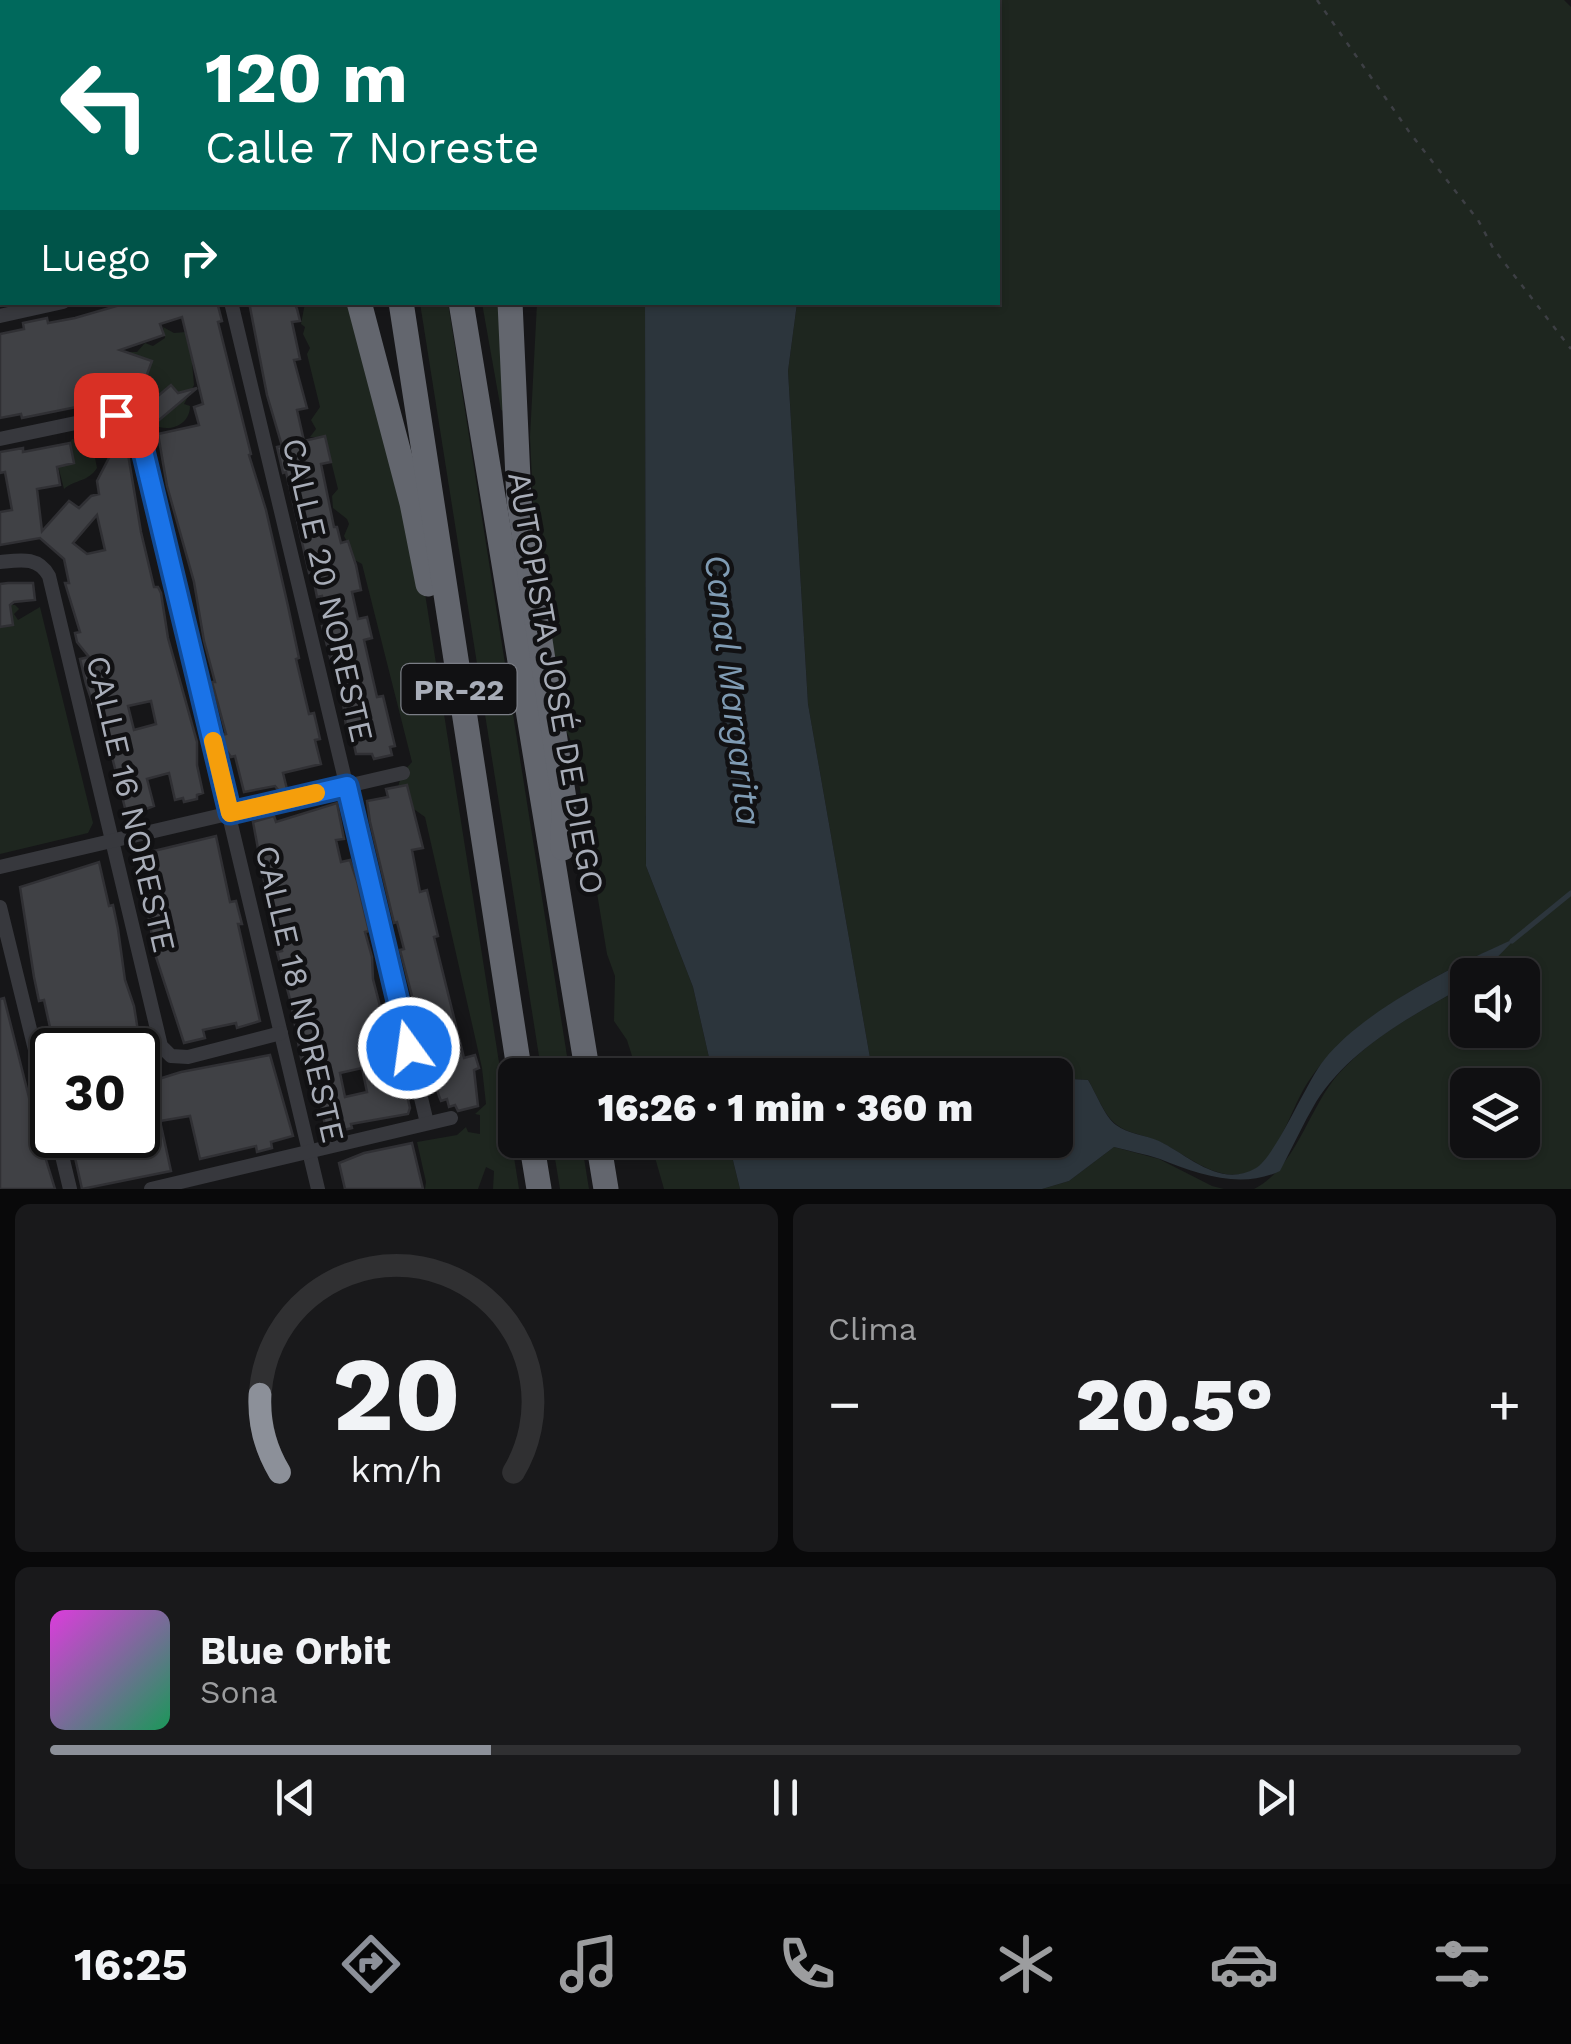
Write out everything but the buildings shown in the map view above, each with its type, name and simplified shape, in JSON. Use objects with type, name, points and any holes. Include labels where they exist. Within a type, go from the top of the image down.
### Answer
[{"type":"highway","points":[[360,305],[412,504],[444,693],[468,746]]},
{"type":"highway","name":"PR-22","points":[[401,305],[517,1058]]},
{"type":"highway","name":"AUTOPISTA JOSÉ DE DIEGO","points":[[461,305],[585,1058]]},
{"type":"highway","points":[[510,305],[514,434],[525,544],[564,798],[561,904]]},
{"type":"highway","points":[[525,305],[525,544]]},
{"type":"highway","points":[[534,1158],[539,1189]]},
{"type":"highway","points":[[601,1158],[606,1189]]},
{"type":"street","points":[[0,316],[50,305]]},
{"type":"street","name":"CALLE 20 NORESTE","points":[[232,305],[427,1123]]},
{"type":"street","name":"CALLE 18 NORESTE","points":[[0,439],[116,415],[132,422],[140,438],[318,1189]]},
{"type":"street","name":"CALLE 16 NORESTE","points":[[0,562],[32,561],[49,576],[160,1046],[171,1056],[188,1057],[281,1033]]},
{"type":"street","points":[[0,867],[403,773]]},
{"type":"street","points":[[0,907],[30,1029]]},
{"type":"street","points":[[151,1189],[451,1118]]},
{"type":"street","points":[[62,1158],[70,1189]]},
{"type":"path","points":[[1317,0],[1410,133],[1478,220],[1493,248],[1571,349]]},
{"type":"shaded area","points":[[1000,0],[1564,0],[1571,7],[1571,1189],[1254,1189],[1282,1165],[1345,1067],[1388,1032],[1450,995],[1450,1048],[1540,1048],[1540,958],[1496,958],[1513,940],[1474,958],[1450,958],[1450,970],[1400,998],[1348,1037],[1308,1082],[1265,1161],[1244,1173],[1231,1175],[1206,1168],[1155,1140],[1121,1128],[1109,1116],[1088,1080],[1073,1079],[1073,1058],[870,1058],[808,704],[788,371],[797,305],[1000,305]]},
{"type":"shaded area","points":[[305,305],[354,305],[423,581],[498,1058],[498,1158],[514,1158],[519,1189],[493,1189],[494,1171],[486,1167],[478,1189],[425,1189],[417,1142],[457,1135],[466,1127],[468,1132],[480,1134],[480,1115],[475,1114],[486,1104],[482,1068],[425,817],[411,807],[407,785],[398,787],[402,773],[412,762],[362,564],[353,559],[344,536],[347,519],[333,508],[332,496],[338,489],[325,437],[310,437],[316,429],[311,420],[320,407],[307,354],[310,348],[303,334],[305,327],[301,324]]},
{"type":"shaded area","points":[[420,305],[448,305],[567,1058],[539,1058]]},
{"type":"shaded area","points":[[482,305],[504,305],[508,413],[501,410]]},
{"type":"shaded area","points":[[537,305],[645,305],[646,866],[693,987],[709,1058],[633,1058],[627,1040],[614,1021],[615,976],[607,954],[573,746],[566,730],[534,522],[530,437]]},
{"type":"shaded area","points":[[163,327],[174,333],[186,332],[191,357],[199,361],[192,363],[194,385],[184,404],[190,406],[187,417],[170,428],[159,427],[158,421],[183,399],[171,385],[149,401],[146,397],[152,379],[146,377],[152,361],[120,352],[137,352],[145,343],[153,346],[165,338]]},
{"type":"shaded area","points":[[72,439],[81,440],[95,458],[97,468],[64,489],[55,454],[59,466],[73,463]]},
{"type":"shaded area","points":[[10,605],[19,609],[14,614],[18,620],[40,607],[93,823],[88,833],[0,854],[0,627],[12,625]]},
{"type":"shaded area","points":[[1114,1147],[1159,1159],[1224,1189],[1042,1189],[1069,1181]]},
{"type":"shaded area","points":[[555,1158],[584,1158],[589,1189],[560,1189]]},
{"type":"shaded area","points":[[655,1158],[732,1158],[740,1189],[664,1189]]},
{"type":"water","name":"Canal Margarita","points":[[645,305],[797,305],[788,371],[808,704],[870,1058],[709,1058],[693,987],[646,866]]},
{"type":"water","points":[[1516,938],[1497,958],[1473,958]]},
{"type":"water","points":[[1450,970],[1450,994],[1384,1034],[1346,1065],[1316,1102],[1280,1171],[1265,1176],[1220,1178],[1114,1147],[1069,1181],[1042,1189],[740,1189],[732,1158],[1073,1158],[1073,1079],[1088,1080],[1108,1116],[1121,1128],[1159,1141],[1205,1168],[1230,1175],[1243,1173],[1264,1161],[1316,1071],[1341,1041],[1413,990]]},
{"type":"waterway","points":[[1512,941],[1571,893]]},
{"type":"slow traffic","points":[[213,741],[230,813],[316,793]]},
{"type":"route","points":[[116,415],[132,422],[138,430],[230,813],[347,786],[409,1048]]}]
